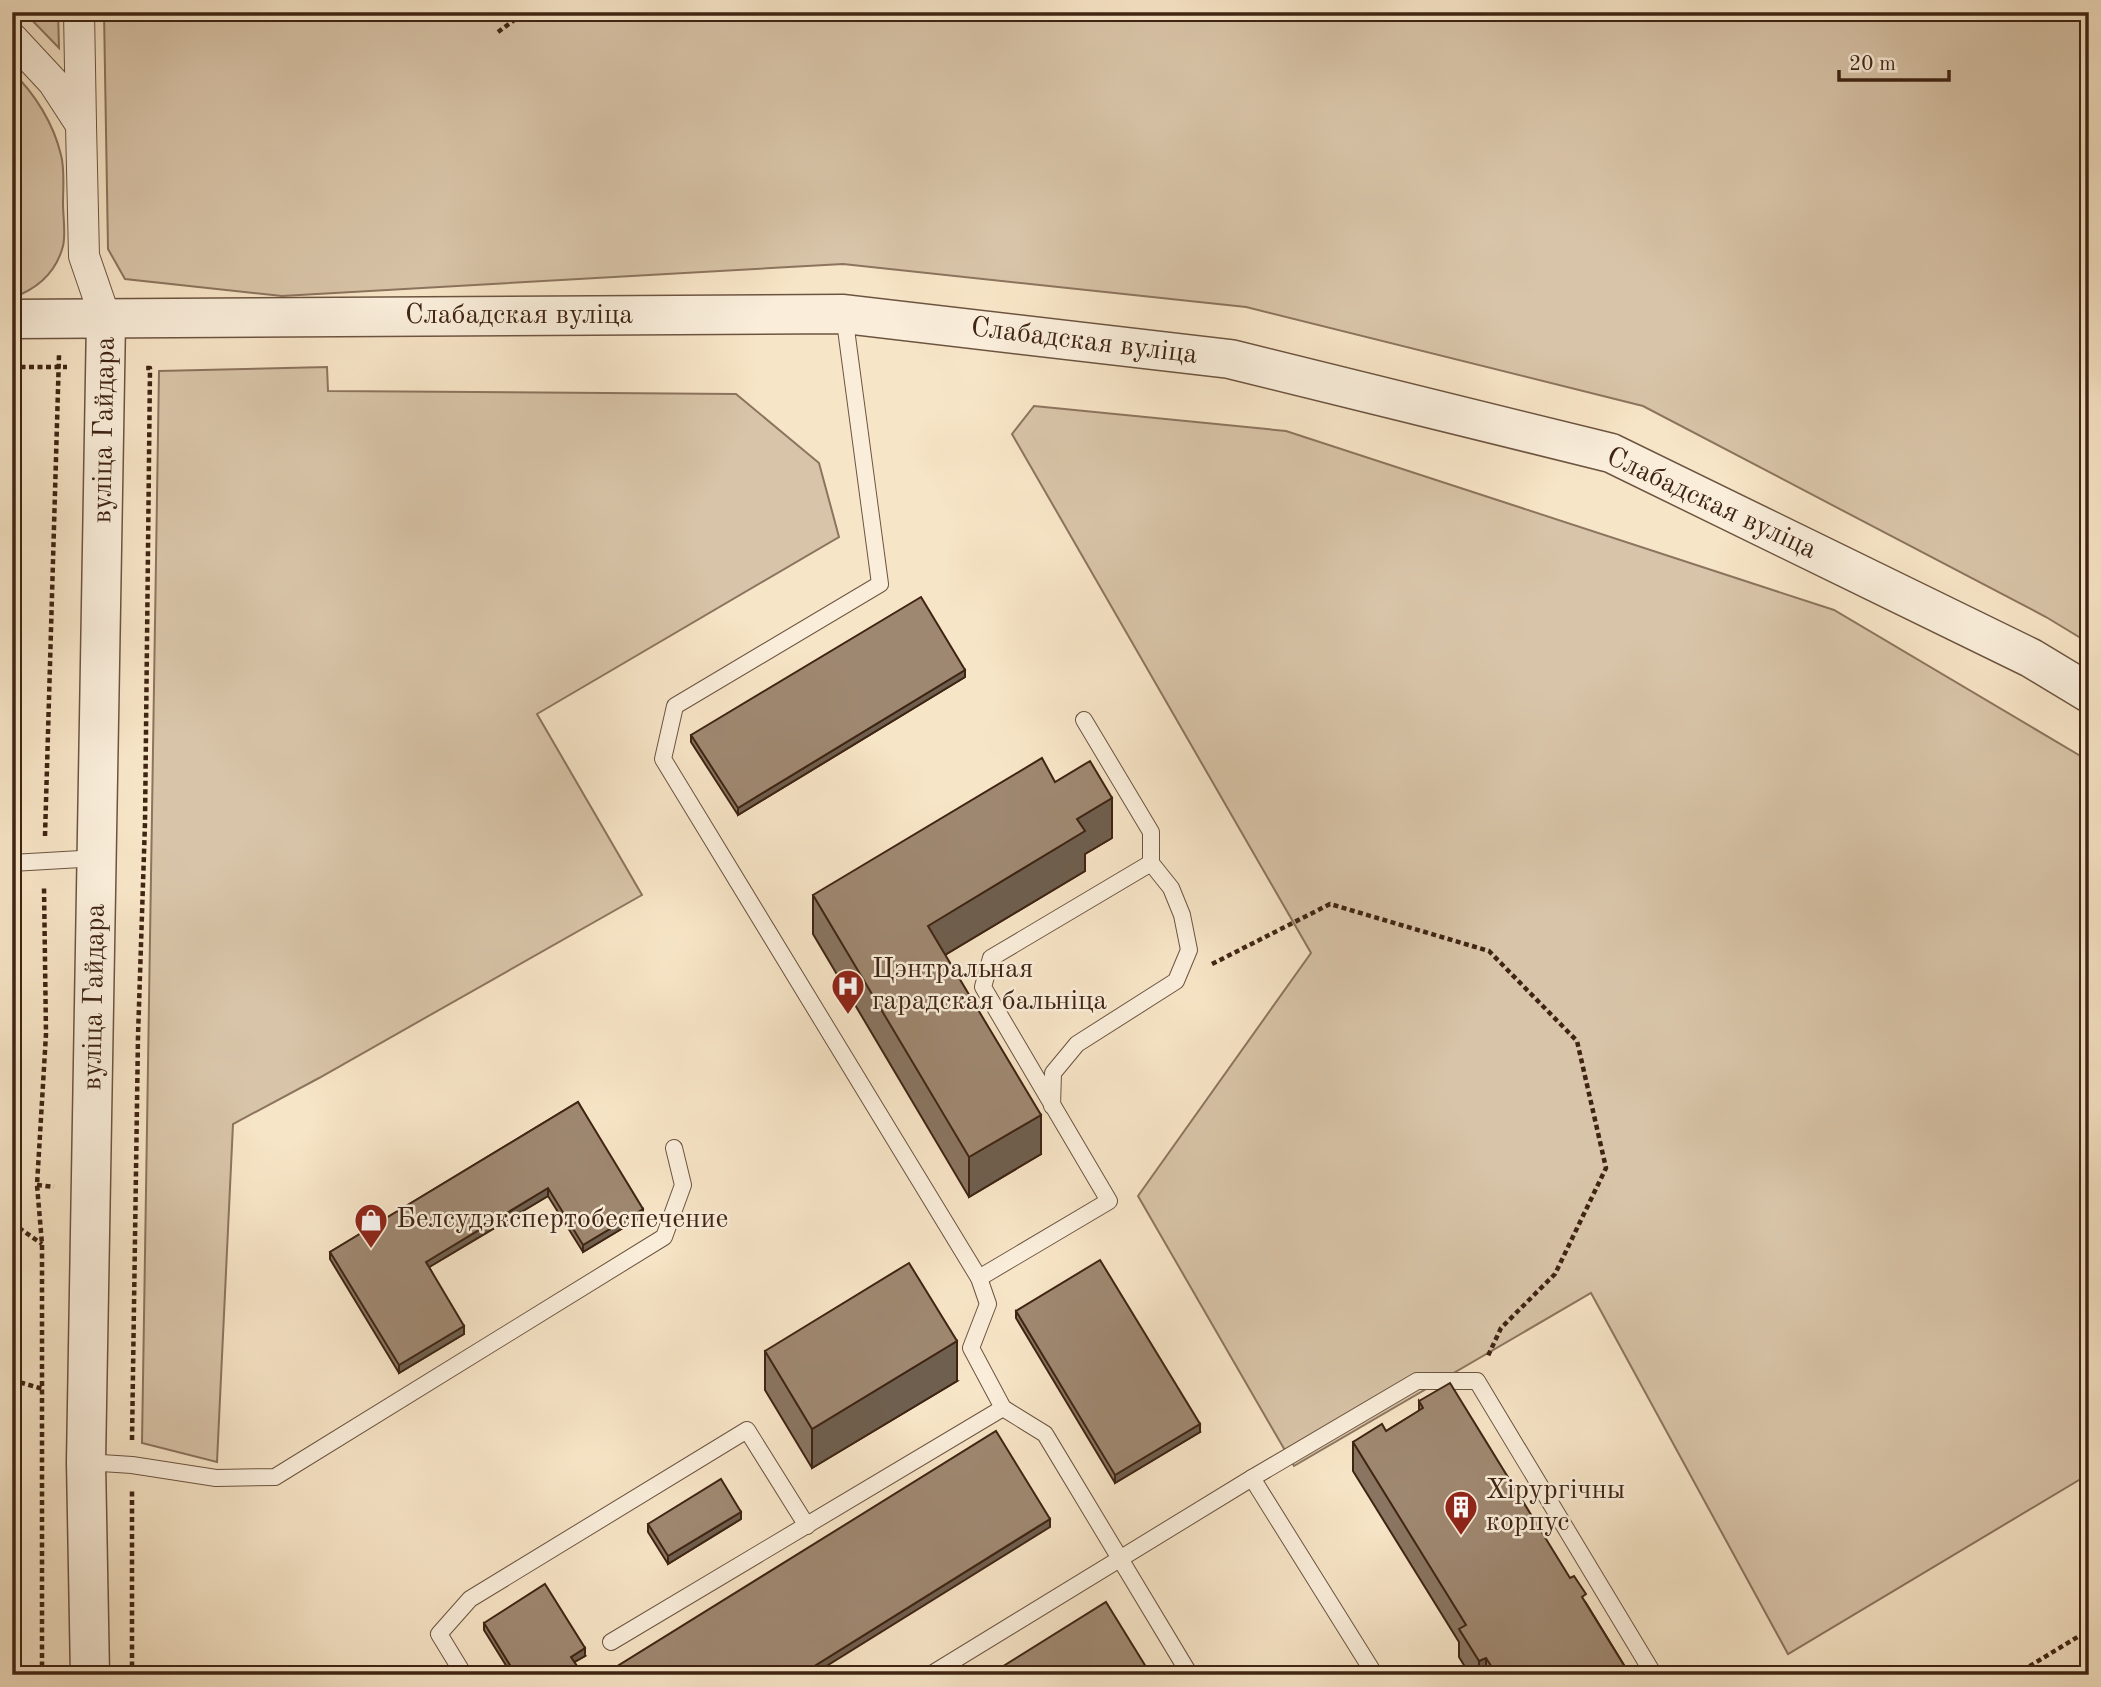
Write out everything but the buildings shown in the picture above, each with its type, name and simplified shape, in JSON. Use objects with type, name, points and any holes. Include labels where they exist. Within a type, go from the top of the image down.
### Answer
[{"type":"street","points":[[79,12],[84,256],[106,320]]},
{"type":"street","points":[[12,38],[53,82],[81,125]]},
{"type":"street","name":"Слабадская вуліца","points":[[12,319],[844,314],[1230,359],[1611,453],[2031,659],[2089,692]]},
{"type":"street","name":"вуліца Гайдара","points":[[90,1675],[86,1462],[106,320]]},
{"type":"lane","points":[[844,314],[880,584],[675,706],[663,759],[979,1278],[988,1304],[971,1348],[1003,1408],[1045,1434],[1190,1675]]},
{"type":"lane","points":[[1052,1106],[1053,1073],[1077,1044],[1177,982],[1189,950],[1182,915],[1171,888],[1151,863],[1151,832],[1084,720]]},
{"type":"lane","points":[[12,863],[98,858]]},
{"type":"lane","points":[[979,1278],[1109,1201],[983,987],[992,958],[1151,863]]},
{"type":"lane","points":[[86,1462],[132,1465],[216,1478],[275,1477],[664,1237],[683,1185],[674,1148]]},
{"type":"lane","points":[[930,1675],[1252,1478],[1417,1381],[1477,1381],[1654,1675]]},
{"type":"lane","points":[[611,1643],[1003,1408]]},
{"type":"lane","points":[[464,1675],[439,1634],[470,1599],[747,1430],[807,1526]]},
{"type":"lane","points":[[1252,1478],[1375,1675]]},
{"type":"path","points":[[498,32],[525,12]]},
{"type":"path","points":[[42,1675],[42,1244],[37,1185],[46,1034],[44,861],[59,319]]},
{"type":"path","points":[[132,1675],[132,1465],[138,1050],[145,823],[150,368]]},
{"type":"path","points":[[1177,982],[1330,904],[1489,951],[1577,1041],[1606,1168],[1555,1273],[1501,1328],[1477,1381]]},
{"type":"path","points":[[12,1223],[42,1244]]},
{"type":"path","points":[[2015,1675],[2089,1630]]},
{"type":"shaded area","points":[[24,12],[58,12],[59,48]]},
{"type":"shaded area","points":[[104,12],[2089,12],[2089,643],[2046,617],[1643,406],[1246,307],[843,264],[282,296],[125,279],[108,249]]},
{"type":"shaded area","points":[[12,72],[36,100],[58,144],[63,167],[64,241],[56,264],[44,279],[30,290],[12,298]]},
{"type":"shaded area","points":[[327,367],[328,391],[736,394],[819,463],[839,537],[537,714],[642,895],[233,1124],[217,1462],[142,1443],[159,371]]},
{"type":"shaded area","points":[[1034,406],[1286,431],[1834,610],[2089,761],[2089,1474],[1788,1654],[1591,1293],[1294,1466],[1138,1196],[1311,953],[1012,434]]},
{"type":"place","name":"Цэнтральная гарадская бальніца","points":[[848,1016]]},
{"type":"place","name":"Белсудэкспертобеспечение","points":[[371,1250]]},
{"type":"place","name":"Хірургічны корпус","points":[[1461,1537]]}]
